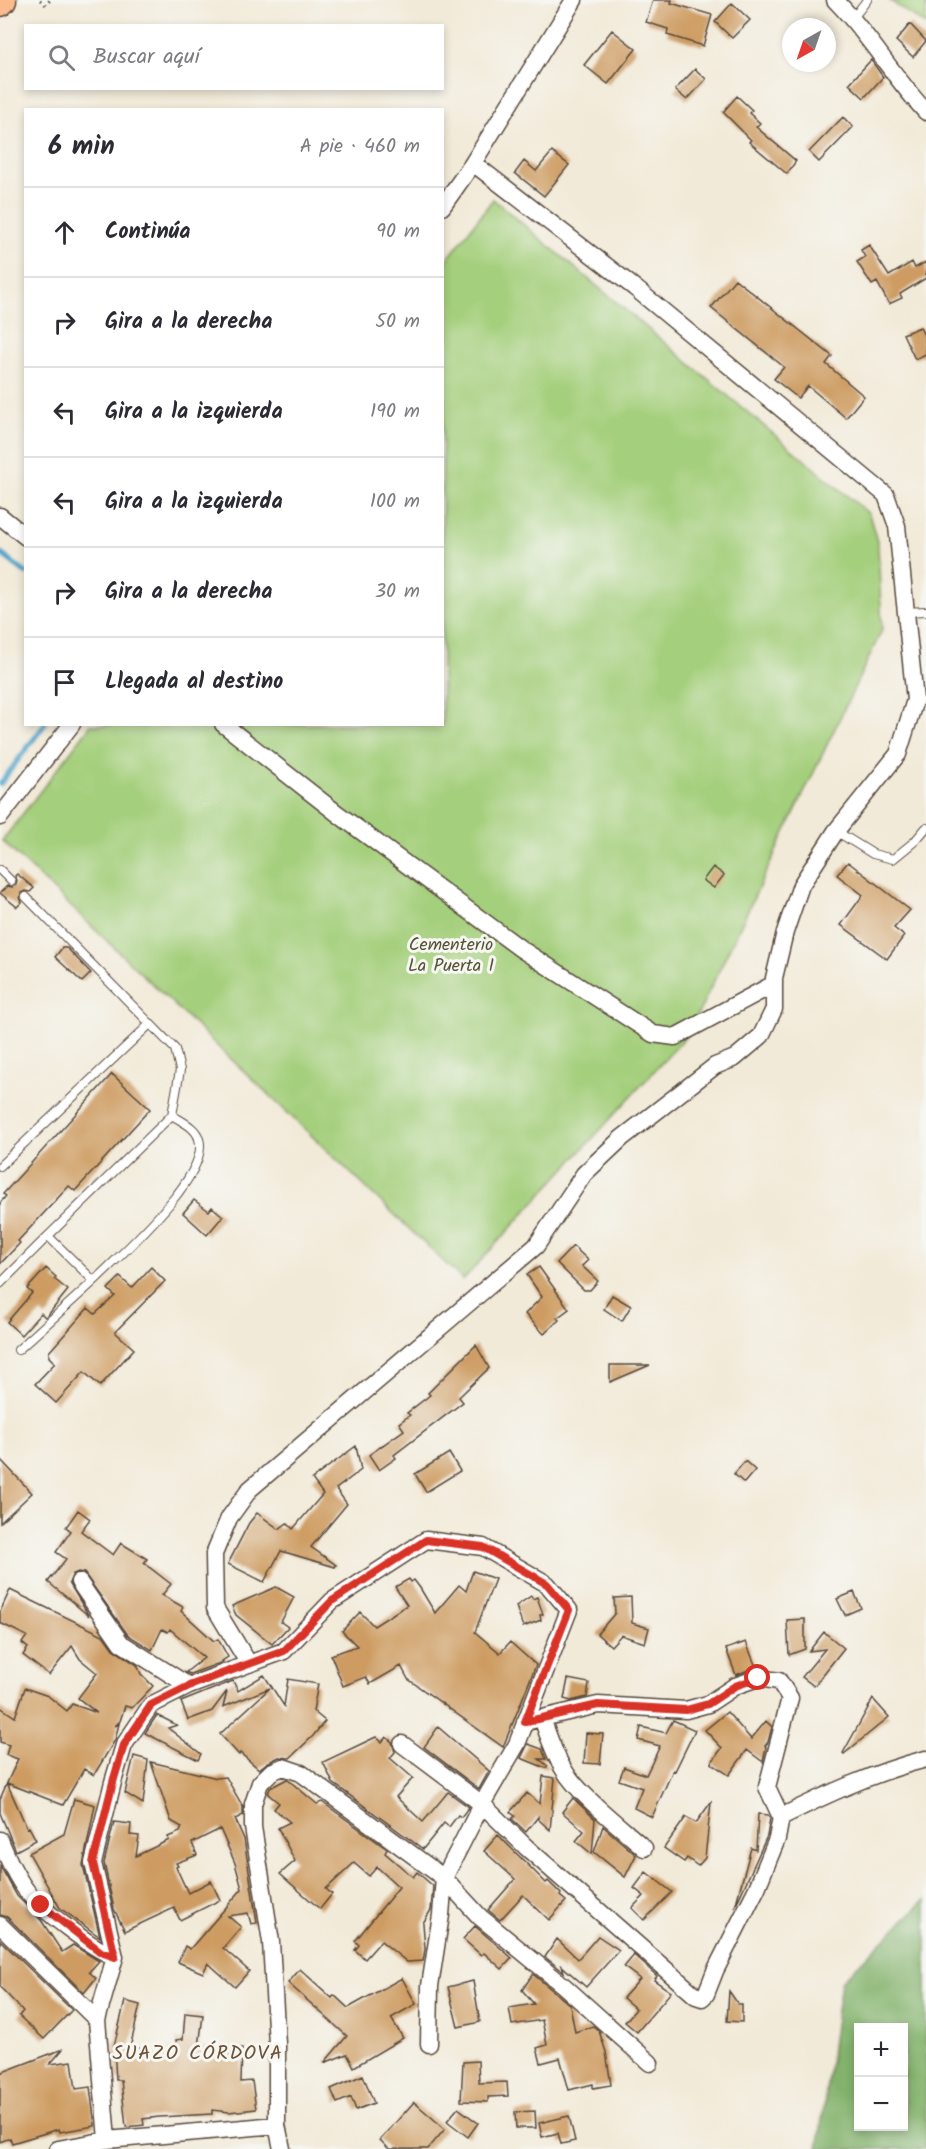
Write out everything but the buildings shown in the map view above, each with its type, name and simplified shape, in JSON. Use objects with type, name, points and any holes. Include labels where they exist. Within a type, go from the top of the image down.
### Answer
[{"type":"street","points":[[444,204],[473,163],[574,0]]},
{"type":"street","points":[[835,0],[853,18],[909,94],[926,112]]},
{"type":"street","points":[[249,1664],[215,1608],[214,1554],[229,1518],[250,1489],[536,1246],[584,1174],[622,1138],[715,1066],[735,1058],[761,1036],[774,1008],[774,984],[784,933],[801,885],[836,831],[898,754],[915,700],[897,526],[886,495],[635,288],[473,163]]},
{"type":"street","points":[[0,516],[24,535]]},
{"type":"street","points":[[0,818],[70,726]]},
{"type":"street","points":[[226,726],[338,814],[521,949],[653,1034],[675,1037],[774,984]]},
{"type":"street","points":[[107,2140],[97,2020],[115,1957],[93,1863],[124,1745],[151,1705],[189,1686],[284,1651],[332,1601],[426,1540],[483,1547],[547,1584],[569,1610],[517,1744],[482,1804],[444,1878],[430,1986],[429,2044]]},
{"type":"street","points":[[79,1582],[121,1643],[189,1686]]},
{"type":"street","points":[[402,1744],[482,1804],[527,1848],[696,1996],[702,1998],[706,1994],[767,1865],[777,1839],[781,1817],[767,1787],[790,1698],[779,1681],[758,1678],[735,1686],[708,1704],[686,1710],[598,1705],[525,1722]]},
{"type":"street","points":[[542,1718],[557,1758],[575,1785],[644,1848]]},
{"type":"street","points":[[781,1817],[817,1799],[897,1767],[926,1759]]},
{"type":"street","points":[[282,2149],[277,2125],[277,2044],[271,1942],[253,1827],[253,1804],[260,1783],[271,1772],[283,1767],[301,1773],[444,1878],[480,1917],[564,1986],[650,2063]]},
{"type":"street","points":[[0,1840],[8,1860],[28,1893],[101,1952],[115,1957]]},
{"type":"street","points":[[0,1925],[97,2020]]},
{"type":"street","points":[[58,2149],[107,2140],[277,2125]]},
{"type":"lane","points":[[853,18],[867,0]]},
{"type":"lane","points":[[906,612],[926,610]]},
{"type":"lane","points":[[836,831],[873,854],[893,859],[915,841],[926,828]]},
{"type":"lane","points":[[0,870],[11,881]]},
{"type":"lane","points":[[0,1284],[172,1115],[180,1070],[175,1049],[26,897]]},
{"type":"lane","points":[[0,1166],[150,1024]]},
{"type":"lane","points":[[18,1350],[93,1281],[173,1201],[190,1178],[200,1152],[200,1140],[194,1130],[172,1115]]},
{"type":"lane","points":[[48,1236],[93,1281]]},
{"type":"path","points":[[40,0],[46,5],[50,0]]},
{"type":"green space","points":[[889,0],[926,0],[926,25]]},
{"type":"green space","name":"Cementerio La Puerta I","points":[[493,199],[869,514],[878,545],[882,630],[689,1033],[463,1280],[2,841],[90,726],[444,726],[444,264]]},
{"type":"green space","points":[[926,1899],[926,2149],[818,2149],[841,1981]]},
{"type":"waterway","points":[[0,553],[24,571]]},
{"type":"waterway","points":[[0,784],[44,726]]},
{"type":"district","name":"SUAZO CÓRDOVA","points":[[198,2052]]},
{"type":"route","points":[[41,1905],[101,1952],[115,1957],[93,1863],[124,1745],[151,1705],[189,1686],[284,1651],[332,1601],[426,1540],[483,1547],[547,1584],[569,1610],[525,1722],[598,1705],[686,1710],[708,1704],[735,1686],[758,1678]]}]
